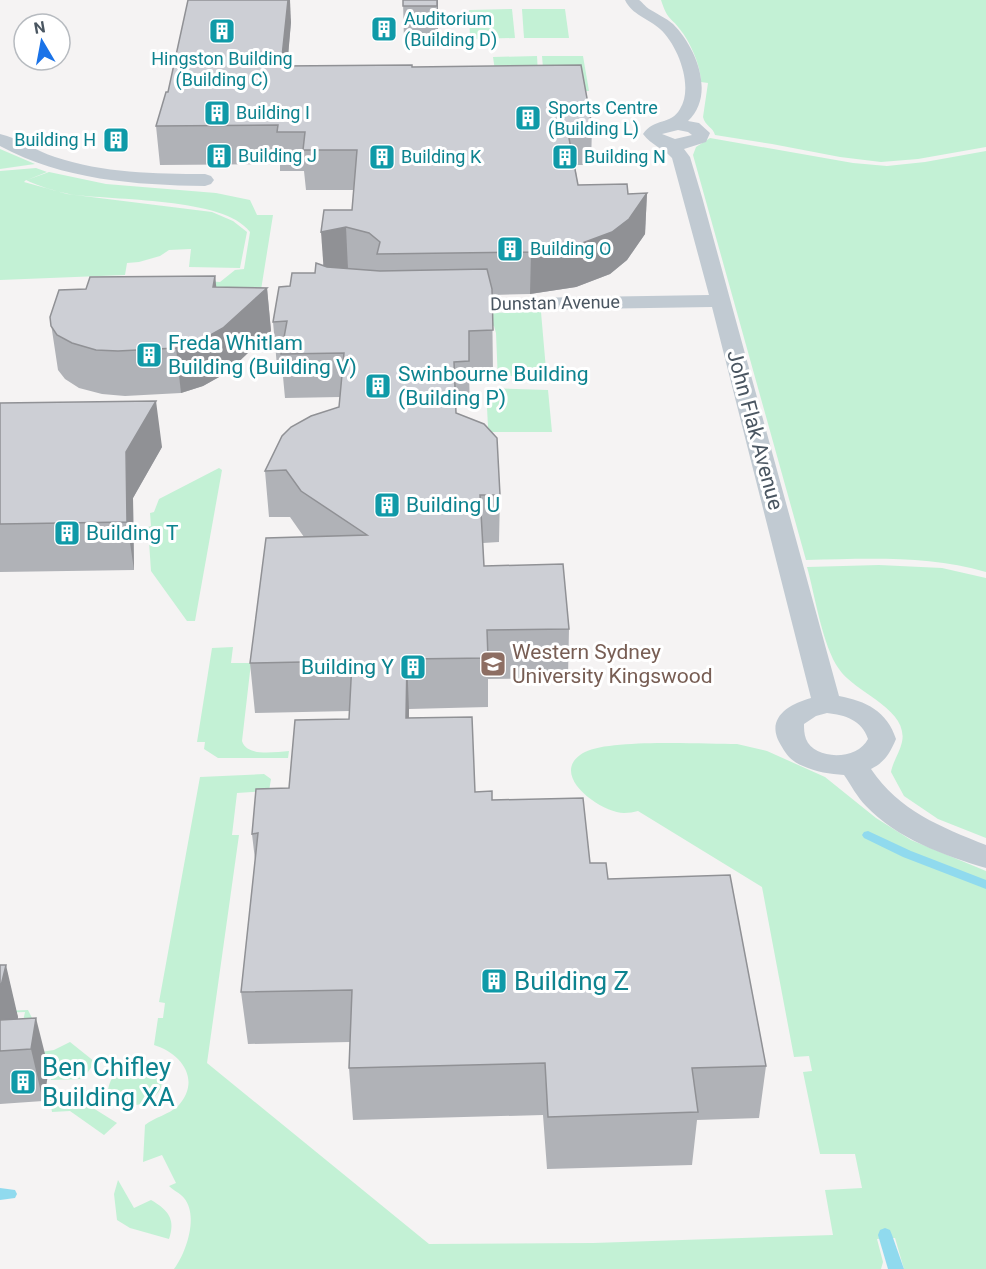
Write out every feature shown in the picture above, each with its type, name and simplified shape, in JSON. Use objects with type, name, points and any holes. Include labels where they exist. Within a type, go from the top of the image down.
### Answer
[{"type":"street","name":"John Flak Avenue","points":[[632,0],[635,7],[653,8],[673,34],[690,71],[693,90],[682,135],[720,301],[826,704]]},
{"type":"street","points":[[0,139],[48,161],[82,169],[151,178],[205,180]]},
{"type":"street","name":"Dunstan Avenue","points":[[440,305],[720,301]]},
{"type":"street","points":[[826,704],[853,709],[868,717],[878,727],[882,739],[878,750],[867,759],[852,764],[829,764],[806,756],[792,743],[788,728],[794,716],[808,708],[826,704]]},
{"type":"street","points":[[852,764],[877,799],[894,813],[917,828],[986,857]]},
{"type":"green space","points":[[661,0],[986,0],[986,147],[918,159],[881,162],[715,135],[703,117],[708,83],[701,82],[692,49],[682,32],[668,16]]},
{"type":"green space","points":[[512,9],[515,38],[470,39],[469,10]]},
{"type":"green space","points":[[522,9],[565,9],[569,38],[524,38]]},
{"type":"green space","points":[[537,56],[539,91],[498,91],[493,57]]},
{"type":"green space","points":[[542,56],[583,56],[589,91],[545,91]]},
{"type":"green space","points":[[710,138],[853,163],[887,166],[986,151],[986,572],[919,560],[806,560],[693,155],[696,147]]},
{"type":"green space","points":[[0,149],[35,164],[0,169]]},
{"type":"green space","points":[[36,168],[47,172],[27,180],[49,172],[106,184],[216,193],[250,200],[257,215],[273,215],[257,315],[191,280],[220,282],[235,270],[244,269],[250,232],[237,221],[217,212],[193,206],[69,194],[26,180],[24,182],[67,194],[212,212],[233,221],[247,232],[240,268],[189,267],[191,249],[169,250],[160,256],[127,263],[125,275],[0,280],[0,171]]},
{"type":"green space","points":[[541,312],[547,381],[537,382],[536,376],[508,376],[507,382],[498,382],[494,326],[469,313]]},
{"type":"green space","points":[[486,388],[548,390],[552,432],[490,432]]},
{"type":"green space","points":[[219,468],[222,470],[195,621],[187,621],[151,571],[148,527],[151,526],[150,513],[154,512],[159,499]]},
{"type":"green space","points":[[879,565],[942,568],[986,578],[986,838],[938,819],[904,796],[891,772],[902,742],[902,730],[897,720],[879,702],[847,678],[839,669],[828,647],[807,567]]},
{"type":"green space","points":[[233,647],[231,663],[251,663],[242,741],[245,746],[255,751],[289,751],[288,758],[218,758],[204,749],[205,742],[197,742],[212,648]]},
{"type":"green space","points":[[737,744],[767,751],[825,777],[876,818],[911,840],[986,871],[986,1269],[904,1269],[895,1238],[877,1239],[883,1262],[881,1269],[174,1269],[183,1254],[189,1234],[191,1224],[188,1206],[182,1196],[169,1186],[176,1183],[162,1155],[143,1162],[145,1125],[178,1106],[188,1087],[188,1077],[180,1061],[173,1054],[154,1045],[158,1018],[163,1018],[165,1003],[159,1002],[200,777],[264,774],[271,779],[269,791],[237,793],[232,835],[239,835],[207,1063],[429,1244],[593,1243],[833,1235],[825,1190],[862,1188],[855,1154],[820,1154],[803,1072],[812,1071],[809,1056],[794,1057],[762,887],[638,811],[624,813],[614,811],[591,799],[574,781],[571,770],[574,761],[585,752],[615,745]]},
{"type":"green space","points":[[28,1010],[34,1022],[41,1052],[54,1050],[70,1042],[95,1062],[83,1079],[51,1080],[53,1064],[13,1066],[25,1012],[0,1013],[0,1011]]},
{"type":"green space","points":[[145,1064],[156,1071],[161,1078],[161,1087],[157,1094],[149,1101],[139,1104],[127,1105],[115,1102],[108,1090],[116,1073],[132,1065]]},
{"type":"green space","points":[[86,1090],[93,1108],[117,1123],[104,1135],[70,1111],[52,1112],[49,1095]]},
{"type":"green space","points":[[118,1180],[134,1208],[151,1200],[166,1211],[172,1226],[169,1239],[130,1228],[117,1220],[114,1194]]},
{"type":"building","points":[[188,0],[288,0],[281,66],[581,65],[592,126],[575,126],[576,133],[568,133],[578,185],[627,184],[628,194],[647,193],[629,219],[612,232],[577,245],[531,252],[377,254],[380,242],[369,233],[346,227],[321,232],[324,210],[352,210],[357,150],[303,150],[305,132],[277,132],[278,125],[156,126],[166,92],[168,92]]},
{"type":"building","points":[[403,0],[437,0],[437,6],[403,6]]},
{"type":"building","points":[[316,263],[327,267],[380,271],[487,269],[492,289],[493,330],[469,331],[469,361],[454,362],[456,413],[484,424],[497,438],[500,495],[480,495],[484,566],[563,564],[569,629],[487,630],[488,658],[407,659],[406,718],[472,717],[475,792],[492,791],[492,800],[583,798],[590,863],[606,863],[608,879],[730,875],[766,1066],[692,1068],[698,1112],[548,1117],[545,1063],[349,1068],[352,990],[241,992],[258,833],[252,834],[256,789],[289,788],[295,720],[349,719],[352,661],[250,663],[266,538],[367,535],[301,491],[286,470],[265,471],[282,436],[291,427],[311,416],[339,407],[344,353],[281,354],[287,321],[273,322],[279,287],[290,286],[292,273],[315,273]]},
{"type":"building","points":[[215,276],[213,287],[267,288],[223,328],[198,342],[176,348],[96,350],[72,343],[57,335],[51,326],[50,317],[59,290],[86,289],[90,277]]},
{"type":"building","points":[[156,401],[126,452],[127,522],[0,524],[0,403]]},
{"type":"building","points":[[0,965],[6,965],[0,990]]},
{"type":"building","points":[[36,1018],[31,1049],[0,1051],[0,1020]]},
{"type":"waterway","points":[[868,835],[907,854],[986,885]]},
{"type":"waterway","points":[[0,1194],[10,1194]]},
{"type":"waterway","points":[[885,1235],[896,1269]]},
{"type":"place","name":"Auditorium (Building D)","points":[[384,29]]},
{"type":"place","name":"Hingston Building (Building C)","points":[[222,31]]},
{"type":"place","name":"Building I","points":[[217,113]]},
{"type":"place","name":"Sports Centre (Building L)","points":[[528,118]]},
{"type":"place","name":"Building H","points":[[116,140]]},
{"type":"place","name":"Building J","points":[[219,156]]},
{"type":"place","name":"Building K","points":[[382,157]]},
{"type":"place","name":"Building N","points":[[565,157]]},
{"type":"place","name":"Building O","points":[[510,249]]},
{"type":"place","name":"Freda Whitlam Building (Building V)","points":[[149,355]]},
{"type":"place","name":"Swinbourne Building (Building P)","points":[[378,386]]},
{"type":"place","name":"Building U","points":[[387,505]]},
{"type":"place","name":"Building T","points":[[67,533]]},
{"type":"place","name":"Western Sydney University Kingswood","points":[[493,664]]},
{"type":"place","name":"Building Y","points":[[413,667]]},
{"type":"place","name":"Building Z","points":[[494,981]]},
{"type":"place","name":"Ben Chifley Building XA","points":[[23,1082]]}]
